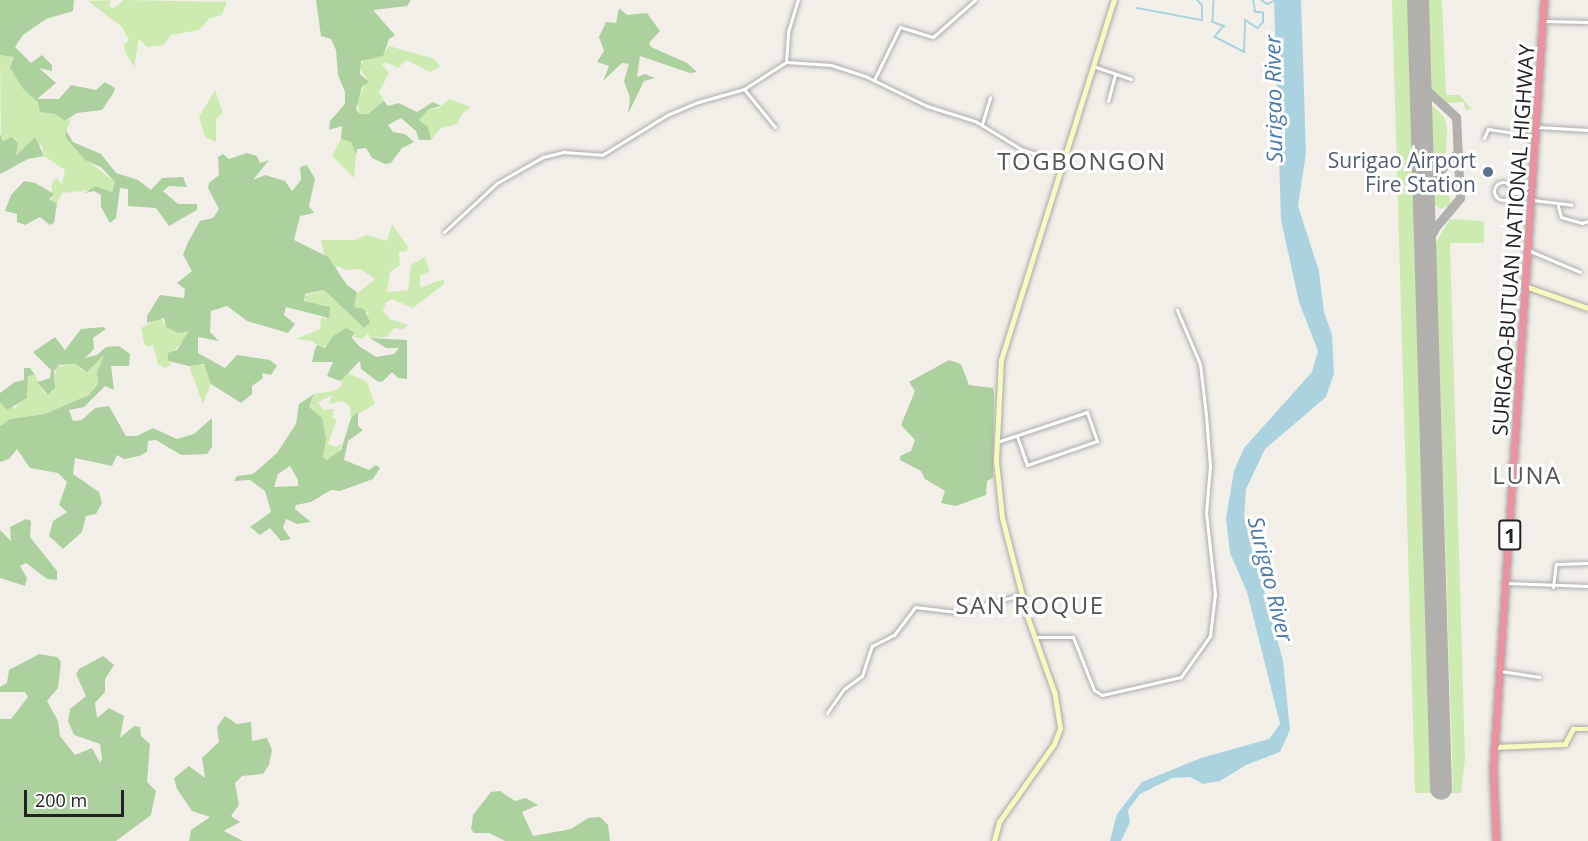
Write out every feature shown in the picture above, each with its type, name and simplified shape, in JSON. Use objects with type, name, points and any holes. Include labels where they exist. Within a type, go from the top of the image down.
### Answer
[{"type":"highway","name":"SURIGAO-BUTUAN NATIONAL HIGHWAY","points":[[1496,841],[1495,747],[1538,137],[1544,0]]},
{"type":"street","points":[[786,62],[788,32],[798,0]]},
{"type":"street","points":[[874,80],[900,27],[933,37],[975,0]]},
{"type":"street","points":[[994,841],[999,822],[1054,744],[1060,728],[1054,692],[1033,637],[1000,510],[996,442],[1004,344],[1114,0]]},
{"type":"street","points":[[1543,21],[1588,22]]},
{"type":"street","points":[[444,232],[497,183],[543,157],[563,152],[602,155],[667,115],[744,89],[786,62],[831,65],[874,80],[927,106],[982,124],[1021,149],[1062,164]]},
{"type":"street","points":[[1093,66],[1131,79]]},
{"type":"street","points":[[1108,101],[1115,74]]},
{"type":"street","points":[[744,89],[775,127]]},
{"type":"street","points":[[982,124],[990,97]]},
{"type":"street","points":[[1538,127],[1588,130]]},
{"type":"street","points":[[1484,138],[1488,129],[1538,137]]},
{"type":"street","points":[[1509,182],[1510,190],[1510,201],[1496,201],[1496,186],[1509,182]]},
{"type":"street","points":[[1510,190],[1534,194],[1558,206],[1572,205]]},
{"type":"street","points":[[1558,206],[1561,217],[1582,223],[1588,220]]},
{"type":"street","points":[[1530,251],[1580,272]]},
{"type":"street","points":[[1528,287],[1588,308]]},
{"type":"street","points":[[1033,637],[1073,637],[1094,690],[1102,695],[1181,677],[1210,636],[1215,603],[1206,513],[1210,466],[1206,415],[1200,364],[1177,310]]},
{"type":"street","points":[[996,442],[1087,412],[1097,441],[1027,465],[1017,436]]},
{"type":"street","points":[[1553,587],[1556,564],[1588,563]]},
{"type":"street","points":[[1506,583],[1553,587],[1588,586]]},
{"type":"street","points":[[827,713],[844,688],[862,676],[872,646],[894,635],[915,607],[957,612],[1021,596]]},
{"type":"street","points":[[1500,671],[1540,677]]},
{"type":"street","points":[[1495,747],[1565,744],[1573,729],[1588,729]]},
{"type":"green space","points":[[0,0],[74,0],[73,11],[46,19],[23,35],[15,47],[31,63],[42,55],[52,65],[52,71],[39,68],[56,83],[37,99],[59,99],[71,85],[96,90],[105,82],[115,88],[102,110],[77,113],[65,121],[55,114],[40,112],[38,102],[24,90],[10,68],[14,57],[0,55]]},
{"type":"green space","points":[[111,0],[109,7],[114,8],[124,0],[227,2],[222,15],[210,18],[199,30],[171,35],[163,45],[147,47],[139,39],[134,67],[125,52],[124,45],[129,40],[122,27],[88,1]]},
{"type":"green space","points":[[316,0],[411,0],[407,6],[373,10],[395,35],[389,39],[383,56],[361,61],[360,74],[369,82],[362,87],[356,109],[360,114],[368,114],[384,101],[388,106],[399,103],[417,112],[433,102],[441,106],[429,109],[419,120],[428,127],[431,140],[419,140],[416,131],[401,118],[388,125],[393,132],[405,134],[414,142],[402,148],[391,163],[385,164],[372,158],[366,148],[357,149],[356,155],[351,142],[341,139],[342,126],[329,130],[330,121],[345,104],[345,92],[338,75],[336,50],[331,39],[321,36]]},
{"type":"green space","points":[[1392,0],[1408,0],[1430,789],[1453,788],[1436,253],[1433,247],[1450,219],[1484,221],[1484,243],[1450,243],[1465,759],[1461,793],[1415,793]]},
{"type":"green space","points":[[1426,0],[1442,0],[1446,95],[1459,95],[1472,109],[1465,110],[1464,102],[1447,103],[1428,85]]},
{"type":"green space","points":[[619,8],[627,15],[647,13],[660,31],[649,43],[651,47],[687,63],[697,72],[690,73],[640,56],[637,77],[645,74],[655,78],[644,81],[628,114],[630,98],[624,81],[629,64],[622,63],[603,81],[609,66],[597,62],[604,51],[599,37],[606,22],[616,23]]},
{"type":"green space","points":[[389,46],[435,59],[440,67],[430,72],[406,60],[398,68],[385,62],[382,64],[389,73],[379,92],[384,101],[368,114],[360,114],[357,103],[367,80],[359,66],[365,59],[382,56]]},
{"type":"green space","points":[[0,55],[15,57],[24,90],[38,101],[41,112],[55,114],[65,121],[71,119],[65,134],[81,155],[115,182],[112,192],[101,189],[62,193],[57,204],[51,202],[52,184],[56,178],[62,184],[65,170],[44,156],[42,145],[26,147],[16,156],[18,143],[13,137],[7,141],[1,138]]},
{"type":"green space","points":[[215,90],[223,113],[216,119],[216,142],[205,137],[199,117]]},
{"type":"green space","points":[[449,99],[471,107],[462,114],[457,124],[441,128],[431,140],[419,120],[429,109],[439,108]]},
{"type":"green space","points":[[1433,106],[1444,117],[1447,128],[1446,152],[1436,166],[1430,143],[1429,110]]},
{"type":"green space","points":[[65,129],[73,142],[101,154],[116,173],[138,180],[151,190],[162,178],[183,177],[187,187],[169,186],[163,191],[178,204],[197,204],[197,210],[169,226],[156,208],[128,206],[128,189],[120,188],[116,218],[110,223],[101,207],[101,195],[94,191],[85,193],[95,186],[112,192],[115,182],[101,167],[85,160],[66,138]]},
{"type":"green space","points":[[0,134],[3,141],[12,137],[18,143],[16,156],[35,137],[44,156],[28,159],[0,174]]},
{"type":"green space","points":[[341,139],[351,142],[356,155],[354,178],[332,156]]},
{"type":"green space","points":[[247,153],[257,156],[260,163],[269,160],[253,180],[265,175],[285,181],[292,191],[301,180],[300,167],[307,165],[315,179],[309,206],[314,213],[300,216],[294,240],[328,257],[347,285],[357,292],[354,307],[364,309],[370,322],[364,328],[324,290],[305,294],[304,301],[330,307],[329,318],[286,307],[284,315],[295,324],[288,333],[247,321],[227,306],[211,311],[210,332],[219,341],[198,337],[198,353],[225,368],[237,355],[270,360],[277,366],[271,375],[262,373],[263,378],[252,386],[252,394],[241,403],[211,384],[204,364],[189,366],[168,361],[168,353],[177,350],[189,331],[178,333],[166,327],[164,318],[147,323],[147,316],[160,295],[184,298],[185,289],[177,283],[192,271],[183,255],[188,242],[200,221],[213,218],[219,209],[208,188],[209,183],[219,175],[218,157],[223,154],[229,159]]},
{"type":"green space","points":[[1440,177],[1449,179],[1450,205],[1441,209],[1435,205],[1434,184]]},
{"type":"green space","points":[[24,181],[35,183],[54,194],[49,199],[57,204],[54,223],[50,225],[40,217],[25,225],[17,222],[17,214],[5,211],[11,195]]},
{"type":"green space","points":[[392,224],[408,247],[407,251],[399,252],[400,265],[390,272],[387,292],[408,290],[411,265],[425,257],[430,271],[420,276],[420,288],[437,281],[444,280],[444,284],[413,308],[392,299],[386,302],[383,311],[390,319],[408,325],[403,329],[394,328],[387,337],[370,338],[368,333],[363,339],[354,337],[352,329],[322,348],[312,341],[296,339],[320,329],[321,318],[326,319],[325,305],[308,303],[303,296],[324,290],[364,328],[368,313],[354,307],[353,297],[375,279],[360,269],[345,270],[338,266],[335,269],[324,255],[321,240],[356,240],[367,235],[387,241]]},
{"type":"green space","points":[[161,317],[166,327],[189,331],[190,334],[173,352],[168,361],[172,364],[165,368],[158,364],[153,345],[147,347],[144,343],[141,328]]},
{"type":"green space","points":[[103,327],[106,329],[93,338],[94,349],[85,358],[97,355],[106,347],[119,346],[130,354],[129,366],[111,366],[114,390],[105,386],[84,407],[69,410],[73,421],[82,420],[95,408],[109,406],[126,436],[137,436],[153,428],[177,439],[194,434],[212,418],[212,447],[207,454],[181,455],[156,440],[148,441],[147,452],[139,456],[124,459],[117,455],[112,466],[75,458],[73,474],[99,492],[102,503],[96,514],[86,516],[82,532],[63,549],[49,536],[53,521],[67,512],[59,505],[67,482],[58,473],[30,468],[17,449],[9,459],[0,462],[0,426],[10,419],[45,414],[89,395],[98,384],[97,373],[104,355],[87,372],[75,364],[59,365],[54,371],[55,388],[48,395],[37,382],[50,378],[51,370],[33,352],[55,337],[65,350],[81,329]]},
{"type":"green space","points":[[346,328],[354,332],[352,338],[359,346],[376,357],[394,354],[399,348],[386,348],[370,338],[407,340],[407,379],[398,378],[392,372],[382,382],[377,381],[361,369],[360,361],[340,381],[327,376],[333,362],[312,362],[315,349],[317,345],[325,348],[333,336]]},
{"type":"green space","points":[[105,355],[97,376],[98,384],[89,395],[45,414],[10,419],[0,426],[0,402],[15,408],[23,399],[28,376],[35,375],[45,394],[53,392],[56,367],[75,364],[83,371]]},
{"type":"green space","points":[[949,360],[961,364],[969,385],[993,388],[994,393],[993,478],[987,481],[986,495],[956,506],[941,503],[945,491],[925,479],[921,471],[900,460],[900,456],[911,451],[915,440],[901,425],[915,391],[909,382]]},
{"type":"green space","points":[[198,363],[207,367],[211,384],[203,404],[189,366]]},
{"type":"green space","points":[[24,368],[30,368],[35,375],[28,376],[27,398],[7,410],[0,402],[0,393],[15,382],[24,380]]},
{"type":"green space","points":[[348,373],[367,382],[375,404],[351,418],[350,406],[342,401],[329,404],[332,395],[318,402],[323,410],[334,409],[332,417],[337,420],[328,444],[337,447],[342,443],[339,452],[327,460],[323,457],[323,429],[309,407],[314,394],[334,391],[342,385],[341,377]]},
{"type":"green space","points":[[314,394],[309,407],[322,418],[326,439],[323,457],[327,460],[341,450],[351,418],[358,412],[358,426],[363,430],[348,441],[344,460],[369,470],[376,465],[380,468],[373,479],[340,491],[331,490],[311,502],[296,505],[295,509],[311,522],[297,524],[286,519],[283,528],[291,539],[281,541],[270,528],[260,535],[250,527],[271,512],[265,491],[250,480],[234,481],[237,476],[253,474],[277,453],[296,424],[299,404]],"holes":[[[290,466],[298,480],[298,486],[274,487],[278,474]]]},
{"type":"green space","points":[[26,519],[31,521],[30,537],[57,571],[57,580],[47,579],[26,563],[20,566],[27,578],[25,586],[0,578],[0,530],[11,541],[10,527]]},
{"type":"green space","points":[[39,654],[57,657],[61,662],[58,688],[47,701],[58,721],[60,736],[75,755],[92,748],[100,763],[102,759],[100,744],[74,735],[68,721],[70,709],[86,696],[76,674],[79,669],[103,656],[114,665],[105,679],[105,692],[95,703],[97,718],[109,708],[124,716],[120,738],[134,726],[140,727],[141,736],[150,744],[147,782],[156,791],[151,815],[116,841],[0,841],[0,719],[11,719],[28,697],[25,692],[0,692],[0,687],[7,683],[9,670]]},
{"type":"green space","points":[[225,716],[237,724],[251,722],[252,741],[267,738],[272,750],[269,765],[263,774],[242,776],[235,783],[239,805],[231,816],[240,822],[224,831],[243,841],[189,841],[191,830],[210,817],[192,811],[177,789],[174,778],[189,766],[205,778],[202,758],[219,742],[217,727]]},
{"type":"green space","points":[[500,791],[515,801],[526,798],[538,805],[522,812],[533,836],[571,829],[588,818],[600,817],[608,825],[610,841],[505,841],[489,833],[474,833],[471,829],[473,815],[491,792]]},
{"type":"water","points":[[1274,0],[1301,0],[1306,153],[1298,206],[1319,271],[1324,312],[1332,335],[1334,373],[1326,397],[1265,449],[1246,489],[1244,517],[1283,661],[1290,730],[1280,752],[1246,765],[1220,781],[1203,784],[1190,777],[1172,778],[1140,794],[1128,810],[1130,822],[1121,841],[1110,841],[1117,814],[1142,782],[1201,758],[1269,739],[1280,724],[1247,592],[1230,553],[1226,518],[1234,471],[1244,448],[1312,372],[1318,351],[1299,302],[1281,220]]},
{"type":"waterway","points":[[1137,8],[1202,20],[1202,6],[1197,0]]},
{"type":"waterway","name":"Surigao River","points":[[1214,0],[1213,22],[1224,26],[1215,37],[1244,52],[1245,20],[1258,28],[1263,22],[1263,13],[1255,12],[1253,0]]},
{"type":"waterway","points":[[1262,0],[1267,4],[1277,0]]},
{"type":"taxiway","points":[[1420,84],[1456,117],[1460,198],[1435,228],[1425,246]]},
{"type":"taxiway","points":[[1423,188],[1458,152]]},
{"type":"runway","points":[[1418,0],[1441,789]]},
{"type":"place","name":"Surigao Airport Fire Station","points":[[1488,172]]},
{"type":"district","name":"TOGBONGON","points":[[1082,161]]},
{"type":"district","name":"LUNA","points":[[1527,475]]},
{"type":"district","name":"SAN ROQUE","points":[[1030,605]]}]
